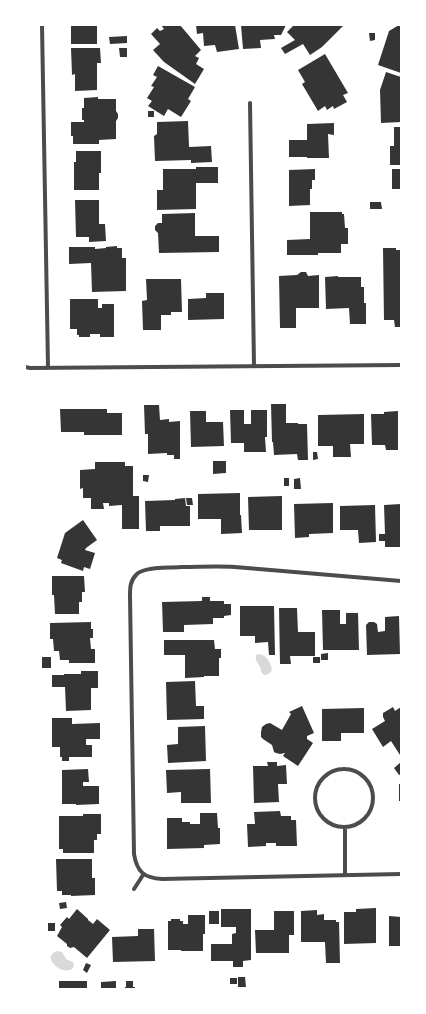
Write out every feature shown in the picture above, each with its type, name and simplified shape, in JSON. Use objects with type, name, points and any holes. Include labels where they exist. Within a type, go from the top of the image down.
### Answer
[{"type":"street","points":[[42,25],[48,367]]},
{"type":"street","points":[[250,103],[254,366]]},
{"type":"street","points":[[25,367],[401,365]]},
{"type":"street","points":[[401,581],[223,566],[156,568],[140,572],[132,579],[130,584],[134,854],[136,864],[143,875],[151,878],[162,879],[401,874]]},
{"type":"street","points":[[341,769],[355,772],[363,777],[371,789],[373,798],[371,808],[366,816],[355,825],[345,827],[334,825],[324,819],[316,807],[315,798],[318,785],[324,777],[341,769]]},
{"type":"street","points":[[345,827],[346,875]]},
{"type":"street","points":[[134,889],[143,875]]},
{"type":"shaded area","points":[[257,654],[263,655],[269,662],[272,670],[269,674],[264,675],[262,672],[256,660]]},
{"type":"shaded area","points":[[57,951],[62,952],[66,959],[73,962],[74,966],[71,970],[66,971],[52,963],[52,954]]},
{"type":"building","points":[[71,25],[97,25],[97,44],[71,44]]},
{"type":"building","points":[[161,25],[180,25],[201,50],[195,56],[199,58],[196,64],[204,69],[195,84],[164,62],[153,50],[160,44],[151,34],[157,28],[160,31],[164,29]]},
{"type":"building","points":[[196,25],[235,25],[239,49],[217,52],[215,45],[204,46],[203,33],[197,34]]},
{"type":"building","points":[[241,25],[286,25],[281,35],[274,35],[275,39],[260,40],[261,48],[243,49]]},
{"type":"building","points":[[294,25],[344,25],[322,47],[310,55],[303,44],[285,54],[281,48],[295,40],[287,32]]},
{"type":"building","points":[[401,25],[401,73],[378,65],[389,31]]},
{"type":"building","points":[[369,33],[375,33],[375,40],[370,41]]},
{"type":"building","points":[[127,36],[127,43],[110,44],[109,37]]},
{"type":"building","points":[[71,48],[100,48],[101,63],[97,63],[97,90],[75,91],[75,74],[72,75]]},
{"type":"building","points":[[119,48],[127,48],[127,57],[120,57]]},
{"type":"building","points":[[325,54],[348,93],[343,95],[347,102],[334,109],[333,106],[327,110],[325,106],[318,111],[302,84],[305,82],[298,70]]},
{"type":"building","points":[[158,66],[195,87],[188,99],[191,101],[181,117],[168,109],[164,116],[148,106],[152,101],[147,98],[154,87],[151,86],[157,77],[153,75]]},
{"type":"building","points":[[386,72],[401,77],[401,122],[381,123],[380,90]]},
{"type":"building","points":[[98,97],[98,99],[116,99],[116,111],[118,118],[116,121],[116,139],[99,140],[99,144],[73,144],[73,136],[71,136],[71,122],[84,122],[84,120],[82,120],[82,108],[84,108],[84,98]]},
{"type":"building","points":[[148,111],[154,111],[154,117],[148,117]]},
{"type":"building","points":[[188,121],[189,147],[211,146],[212,162],[191,163],[191,160],[155,161],[154,136],[157,134],[157,122]]},
{"type":"building","points":[[334,123],[334,135],[328,134],[329,158],[289,157],[289,140],[307,140],[307,124]]},
{"type":"building","points":[[394,127],[401,127],[401,165],[390,165],[390,146],[394,146]]},
{"type":"building","points":[[76,151],[101,151],[99,190],[74,190],[74,162],[76,162]]},
{"type":"building","points":[[196,167],[218,167],[218,183],[196,183],[196,209],[157,210],[157,190],[163,190],[163,169],[196,169]]},
{"type":"building","points":[[315,169],[315,180],[312,180],[312,189],[310,189],[310,205],[289,206],[289,170]]},
{"type":"building","points":[[392,169],[401,169],[401,189],[392,189]]},
{"type":"building","points":[[75,200],[99,200],[99,224],[105,224],[106,241],[89,242],[89,237],[76,237]]},
{"type":"building","points":[[370,202],[381,202],[382,209],[370,209]]},
{"type":"building","points":[[310,212],[342,212],[342,214],[344,214],[345,228],[348,228],[348,244],[341,244],[341,253],[287,255],[287,240],[310,239]]},
{"type":"building","points":[[195,213],[195,236],[219,236],[219,252],[159,253],[158,233],[155,230],[155,226],[158,223],[162,223],[162,214]]},
{"type":"building","points":[[117,246],[117,248],[122,248],[122,258],[126,258],[126,291],[92,292],[91,263],[69,264],[69,247],[95,247],[95,249]]},
{"type":"building","points":[[383,248],[396,248],[396,250],[401,250],[401,327],[395,327],[394,320],[384,320]]},
{"type":"building","points":[[301,272],[306,272],[308,276],[319,275],[319,308],[296,308],[296,328],[280,328],[279,276],[297,275]]},
{"type":"building","points":[[325,277],[361,277],[361,287],[364,287],[364,303],[366,303],[366,324],[350,324],[349,308],[326,309]]},
{"type":"building","points":[[146,279],[181,279],[182,312],[171,312],[171,315],[161,315],[161,330],[143,330],[142,301],[147,300]]},
{"type":"building","points":[[206,293],[224,293],[224,319],[188,320],[188,299],[206,298]]},
{"type":"building","points":[[70,299],[98,299],[98,308],[102,308],[102,304],[114,304],[114,337],[100,337],[100,334],[90,334],[90,337],[79,337],[79,335],[77,335],[77,329],[70,329]]},
{"type":"building","points":[[271,404],[286,404],[286,423],[307,424],[308,460],[298,460],[297,454],[274,455],[272,442]]},
{"type":"building","points":[[144,405],[159,405],[160,420],[169,419],[169,422],[180,421],[180,459],[174,459],[174,455],[167,455],[167,453],[148,454],[148,434],[145,434]]},
{"type":"building","points":[[60,409],[107,409],[107,413],[122,413],[122,435],[84,435],[84,432],[61,432]]},
{"type":"building","points":[[230,410],[244,410],[244,424],[251,424],[251,410],[267,410],[267,437],[265,437],[266,452],[244,452],[244,443],[231,443]]},
{"type":"building","points":[[190,411],[206,411],[206,422],[223,422],[224,446],[191,447]]},
{"type":"building","points":[[398,411],[398,450],[386,450],[385,445],[372,445],[371,414],[384,414],[384,412]]},
{"type":"building","points":[[364,414],[364,444],[350,444],[351,457],[333,457],[333,446],[318,446],[318,415]]},
{"type":"building","points":[[313,452],[317,452],[318,459],[313,460]]},
{"type":"building","points":[[213,461],[226,461],[226,473],[213,474]]},
{"type":"building","points":[[95,462],[125,462],[125,466],[133,466],[133,496],[139,496],[139,529],[122,529],[122,505],[109,506],[109,503],[103,503],[104,509],[91,509],[91,498],[83,498],[83,488],[80,489],[80,470],[95,469]]},
{"type":"building","points":[[143,475],[149,475],[148,482],[143,481]]},
{"type":"building","points":[[284,478],[289,478],[289,486],[284,486]]},
{"type":"building","points":[[300,478],[301,489],[294,489],[294,479]]},
{"type":"building","points":[[240,493],[242,533],[221,534],[221,519],[198,519],[198,494]]},
{"type":"building","points":[[282,496],[282,530],[249,530],[248,497]]},
{"type":"building","points":[[185,498],[186,506],[190,506],[190,526],[160,526],[160,531],[146,531],[145,501],[175,500]]},
{"type":"building","points":[[186,498],[192,498],[193,505],[187,505]]},
{"type":"building","points":[[333,503],[333,533],[309,534],[309,537],[295,538],[294,504]]},
{"type":"building","points":[[401,504],[401,547],[385,547],[385,541],[379,541],[379,534],[385,534],[384,505]]},
{"type":"building","points":[[375,505],[376,542],[359,543],[358,530],[340,530],[340,506]]},
{"type":"building","points":[[83,520],[97,540],[85,550],[95,553],[90,569],[84,567],[83,571],[61,563],[62,560],[57,558],[65,533]]},
{"type":"building","points":[[52,576],[84,576],[85,592],[82,592],[82,602],[79,602],[79,614],[55,614],[54,595],[52,595]]},
{"type":"building","points":[[202,597],[210,597],[210,601],[224,601],[224,604],[231,604],[231,615],[224,616],[224,618],[213,618],[213,624],[184,625],[184,632],[163,632],[162,602],[202,601]]},
{"type":"building","points":[[240,606],[274,606],[275,655],[269,655],[268,642],[255,643],[255,636],[240,636]]},
{"type":"building","points":[[279,608],[297,608],[298,632],[315,632],[315,656],[290,656],[291,664],[280,664]]},
{"type":"building","points":[[322,610],[340,610],[340,624],[346,624],[346,613],[358,613],[359,650],[323,650]]},
{"type":"building","points":[[399,616],[400,654],[367,655],[366,625],[369,622],[374,622],[377,624],[378,632],[385,631],[385,617]]},
{"type":"building","points":[[91,622],[93,638],[90,638],[91,649],[95,649],[95,663],[69,663],[69,660],[60,660],[59,651],[54,651],[53,639],[50,639],[50,623]]},
{"type":"building","points":[[164,640],[214,640],[215,649],[221,649],[221,658],[219,658],[219,676],[185,678],[185,655],[164,655]]},
{"type":"building","points":[[328,653],[328,660],[321,660],[321,654]]},
{"type":"building","points":[[42,657],[51,657],[51,668],[42,668]]},
{"type":"building","points":[[313,657],[320,657],[320,663],[313,663]]},
{"type":"building","points":[[81,671],[98,671],[98,688],[91,688],[91,710],[66,711],[65,687],[52,687],[52,675],[81,674]]},
{"type":"building","points":[[195,681],[196,706],[204,706],[204,719],[167,720],[166,682]]},
{"type":"building","points":[[302,706],[314,733],[307,736],[307,739],[313,743],[298,766],[283,756],[285,753],[280,754],[274,752],[272,745],[261,737],[261,732],[262,727],[270,723],[282,730],[291,714],[289,712]]},
{"type":"building","points":[[393,707],[395,711],[401,707],[400,755],[391,741],[383,747],[372,729],[385,721],[383,713]]},
{"type":"building","points":[[364,708],[364,733],[341,733],[341,741],[322,741],[322,709]]},
{"type":"building","points":[[52,718],[72,718],[72,724],[100,723],[100,739],[86,739],[86,745],[92,745],[92,757],[69,757],[69,761],[62,761],[62,757],[60,757],[60,747],[52,747]]},
{"type":"building","points":[[205,726],[206,761],[168,763],[167,745],[178,744],[178,727]]},
{"type":"building","points":[[267,762],[277,762],[277,766],[286,765],[287,784],[278,784],[279,802],[254,803],[253,766],[268,766]]},
{"type":"building","points":[[401,762],[401,774],[399,775],[394,768]]},
{"type":"building","points":[[88,769],[89,782],[83,782],[83,786],[99,786],[99,804],[62,804],[62,770]]},
{"type":"building","points":[[210,769],[211,803],[181,803],[181,792],[167,793],[166,770]]},
{"type":"building","points":[[399,784],[401,784],[401,801],[399,801]]},
{"type":"building","points":[[280,811],[281,816],[291,816],[291,820],[296,820],[297,846],[276,846],[276,843],[266,843],[266,846],[248,847],[247,824],[255,824],[254,812]]},
{"type":"building","points":[[200,813],[217,813],[218,828],[220,828],[220,844],[204,845],[204,848],[167,849],[167,818],[182,818],[182,822],[200,824]]},
{"type":"building","points":[[83,814],[101,814],[101,834],[97,834],[97,840],[94,840],[94,853],[63,853],[63,849],[59,849],[59,816],[83,816]]},
{"type":"building","points":[[56,859],[92,859],[92,878],[95,878],[95,895],[71,896],[62,895],[62,891],[57,891]]},
{"type":"building","points":[[66,902],[67,908],[60,909],[59,903]]},
{"type":"building","points":[[376,908],[376,943],[344,944],[344,912],[356,912],[356,909]]},
{"type":"building","points":[[77,909],[93,924],[97,919],[110,930],[87,958],[74,947],[70,948],[67,946],[67,944],[57,936],[62,927],[60,925],[67,917],[69,919]]},
{"type":"building","points":[[221,909],[251,909],[251,960],[243,961],[243,967],[233,967],[233,961],[211,961],[211,944],[232,944],[232,934],[236,933],[236,927],[221,927]]},
{"type":"building","points":[[317,910],[317,915],[324,914],[324,920],[336,920],[336,922],[339,922],[340,963],[326,963],[325,942],[301,942],[301,911]]},
{"type":"building","points":[[209,911],[219,911],[219,924],[209,924]]},
{"type":"building","points":[[274,911],[294,911],[294,935],[289,935],[289,953],[256,953],[255,930],[274,930]]},
{"type":"building","points":[[188,915],[205,915],[203,951],[168,950],[168,921],[171,921],[171,919],[180,919],[180,921],[183,921],[183,924],[188,924]]},
{"type":"building","points":[[389,916],[401,917],[401,946],[389,946]]},
{"type":"building","points":[[48,923],[55,923],[55,931],[48,931]]},
{"type":"building","points":[[138,929],[154,929],[155,961],[113,962],[112,937],[138,936]]},
{"type":"building","points":[[86,963],[91,965],[87,973],[83,970]]},
{"type":"building","points":[[238,977],[245,977],[246,987],[238,987]]},
{"type":"building","points":[[230,978],[237,978],[237,984],[230,984]]},
{"type":"building","points":[[59,981],[87,981],[87,989],[59,989]]},
{"type":"building","points":[[116,981],[116,989],[101,989],[101,982]]},
{"type":"building","points":[[126,981],[133,981],[133,987],[135,987],[135,989],[125,989]]}]
